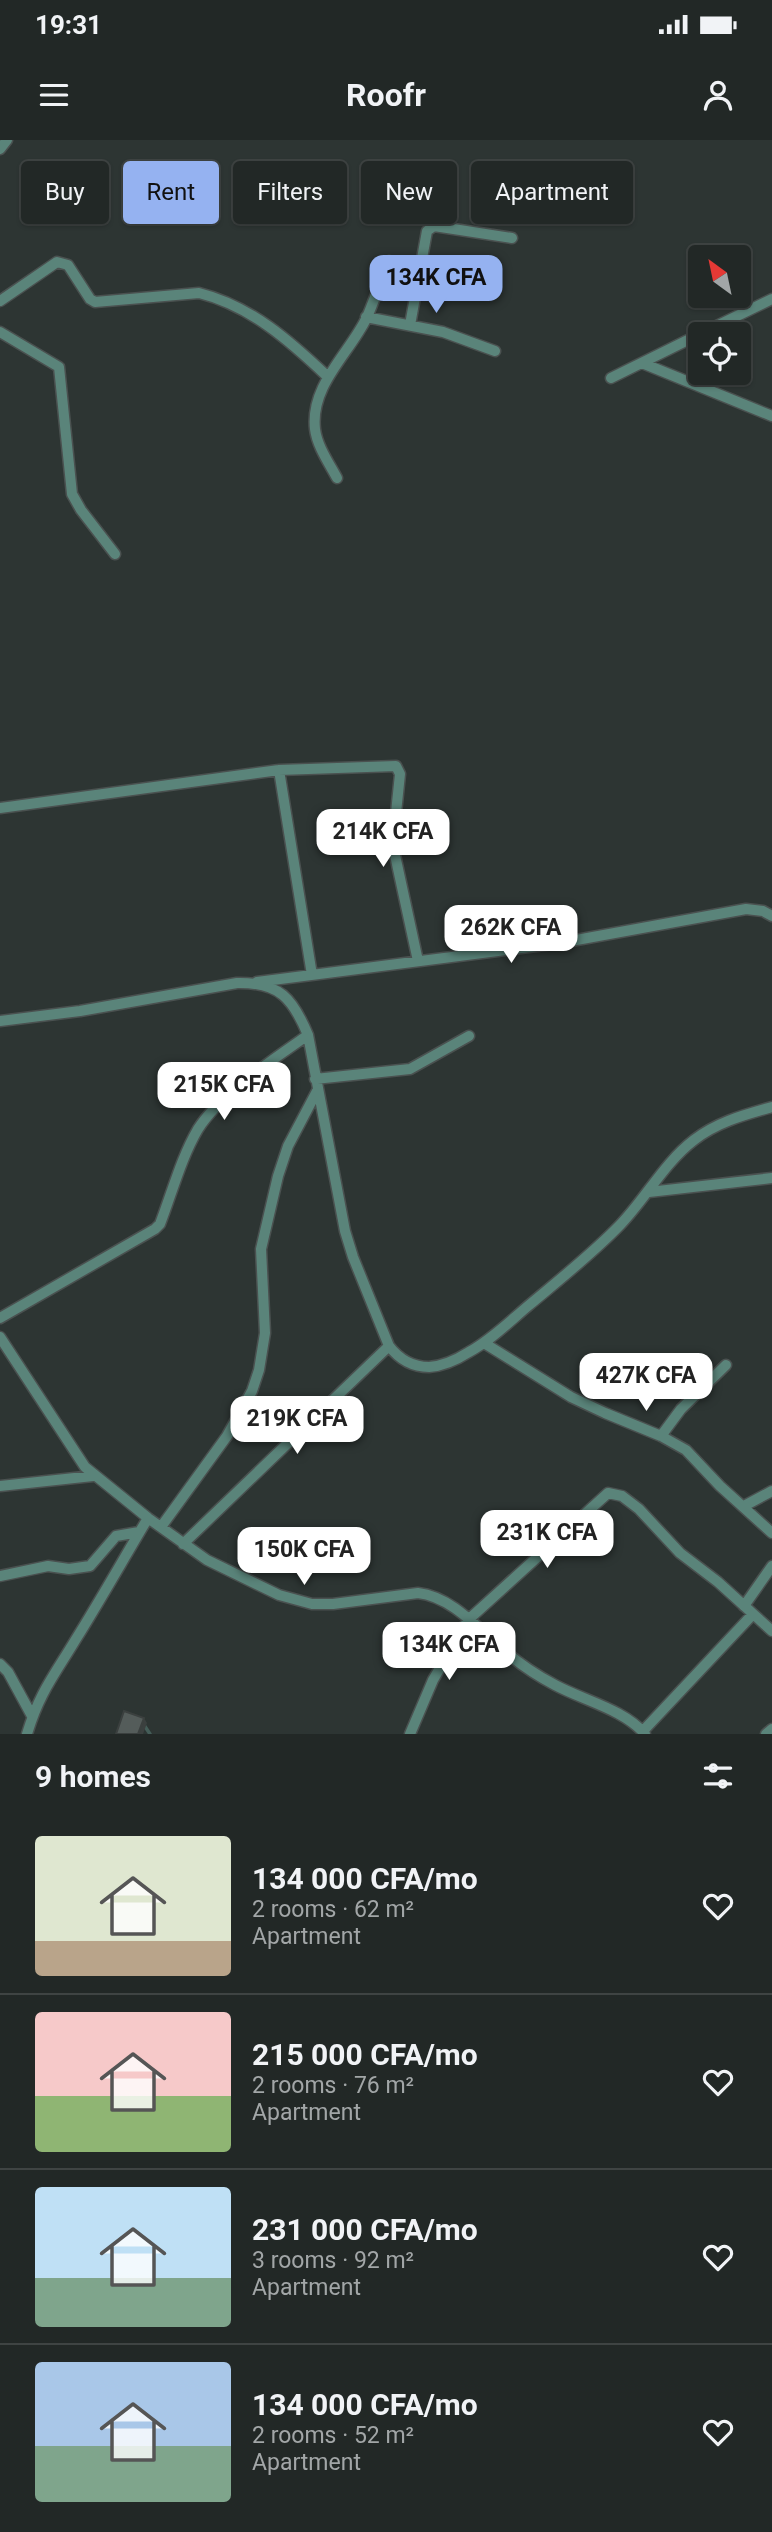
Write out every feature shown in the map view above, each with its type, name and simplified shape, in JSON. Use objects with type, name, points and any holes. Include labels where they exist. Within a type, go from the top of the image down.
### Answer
[{"type":"street","points":[[0,149],[9,140]]},
{"type":"street","points":[[410,326],[427,231],[430,228],[434,226],[512,238]]},
{"type":"street","points":[[337,478],[315,430],[317,408],[328,377],[366,317],[388,261]]},
{"type":"street","points":[[0,301],[57,262],[68,265],[90,299],[95,302],[199,293],[215,297],[267,324],[290,341],[328,377]]},
{"type":"street","points":[[725,322],[772,299]]},
{"type":"street","points":[[366,317],[443,332],[495,351]]},
{"type":"street","points":[[0,332],[58,367],[72,494],[115,554]]},
{"type":"street","points":[[611,378],[688,340]]},
{"type":"street","points":[[642,363],[772,416]]},
{"type":"street","points":[[0,808],[279,770],[392,764],[398,768],[400,774],[395,806],[401,830],[396,855],[418,961]]},
{"type":"street","points":[[279,770],[312,975]]},
{"type":"street","points":[[0,1021],[80,1011],[237,983],[559,943],[746,909],[763,911],[772,916]]},
{"type":"street","points":[[253,982],[288,998],[297,1010],[308,1035],[345,1231],[353,1257],[389,1346],[396,1355],[411,1364],[430,1367],[451,1362],[484,1343],[619,1226],[668,1165],[694,1140],[733,1118],[772,1107]]},
{"type":"street","points":[[0,1318],[155,1229],[160,1224],[189,1148],[211,1112],[258,1071],[308,1035]]},
{"type":"street","points":[[315,1079],[410,1069],[469,1037]]},
{"type":"street","points":[[161,1527],[227,1436],[252,1391],[259,1370],[265,1333],[261,1249],[288,1146],[317,1090]]},
{"type":"street","points":[[649,1192],[772,1178]]},
{"type":"street","points":[[0,1337],[78,1458],[93,1476],[207,1560],[294,1600],[312,1604],[333,1604],[418,1592],[432,1594],[446,1601],[532,1672],[631,1721],[644,1733],[753,1614]]},
{"type":"street","points":[[484,1343],[572,1397],[661,1436],[686,1450],[720,1486],[772,1533]]},
{"type":"street","points":[[183,1544],[389,1346]]},
{"type":"street","points":[[661,1436],[681,1409],[726,1365]]},
{"type":"street","points":[[0,1486],[93,1476]]},
{"type":"street","points":[[744,1506],[772,1491]]},
{"type":"street","points":[[410,1734],[433,1680],[468,1620],[547,1550],[602,1496],[614,1493],[639,1508],[680,1553],[718,1582],[772,1631]]},
{"type":"street","points":[[27,1734],[32,1716],[50,1678],[148,1518]]},
{"type":"street","points":[[0,1576],[48,1566],[69,1569],[90,1566],[116,1536],[139,1532]]},
{"type":"street","points":[[744,1606],[772,1566]]},
{"type":"street","points":[[0,1664],[8,1672],[32,1716]]},
{"type":"street","points":[[766,1734],[772,1729]]},
{"type":"building","points":[[124,1711],[144,1718],[138,1734],[116,1734]]},
{"type":"waterway","points":[[144,1725],[150,1734]]}]
